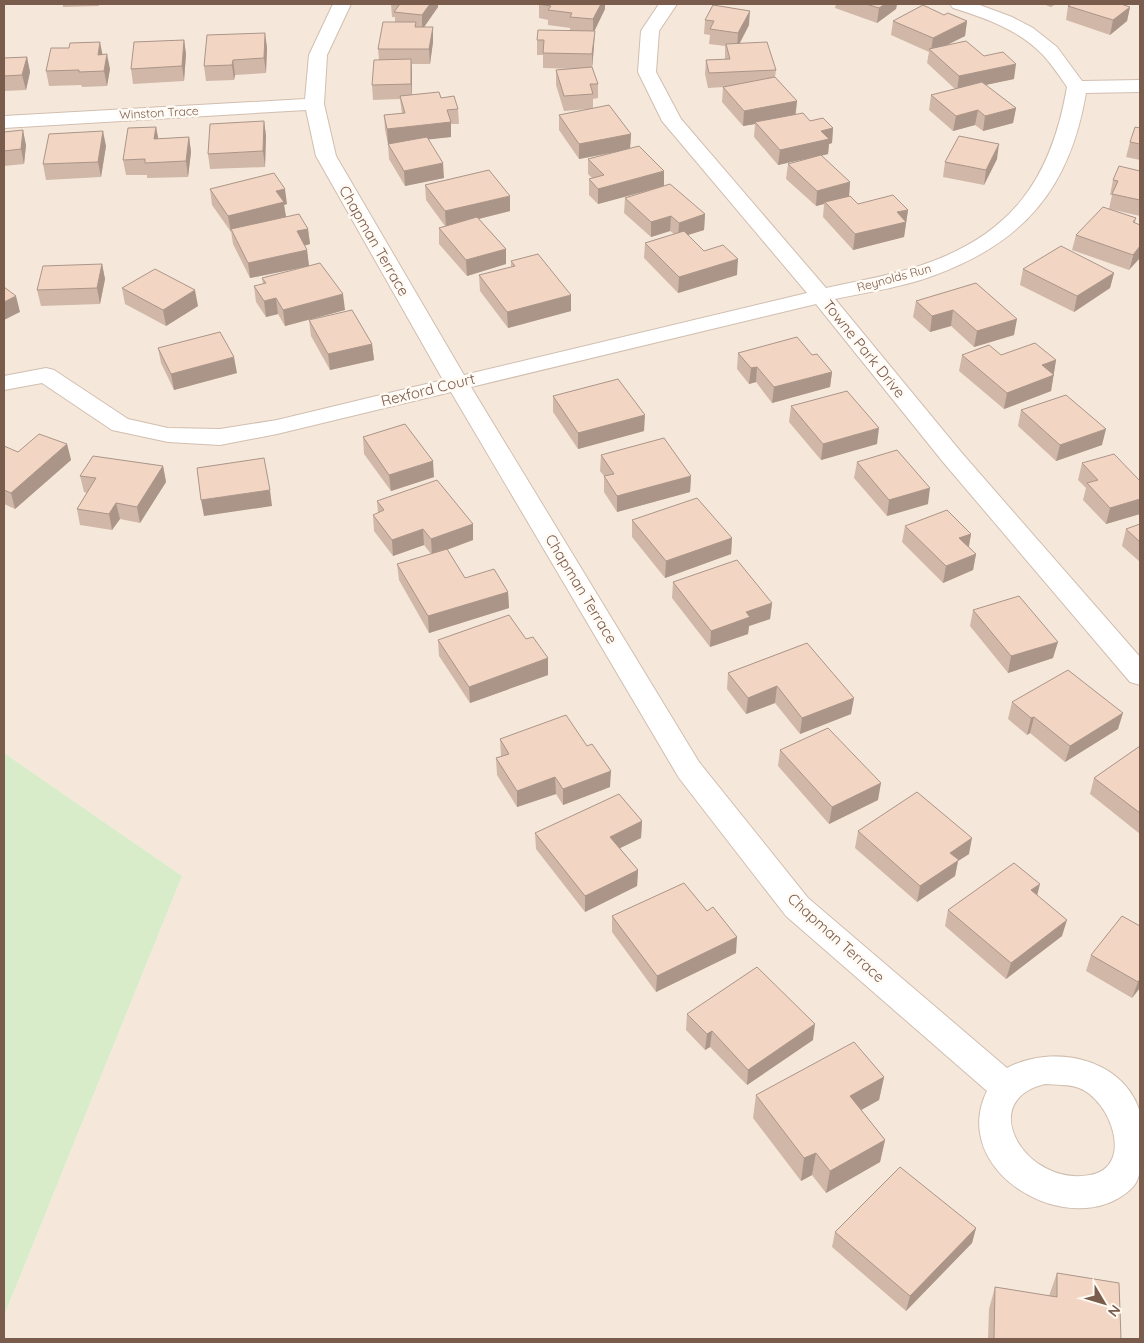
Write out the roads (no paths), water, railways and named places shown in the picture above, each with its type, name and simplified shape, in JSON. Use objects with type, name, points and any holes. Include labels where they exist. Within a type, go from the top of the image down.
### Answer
[{"type":"street","name":"Chapman Terrace","points":[[342,4],[318,55],[314,104],[326,156],[457,384],[689,770],[797,906],[1007,1088]]},
{"type":"street","name":"Towne Park Drive","points":[[668,4],[650,31],[647,72],[672,121],[821,296],[952,457],[1140,675]]},
{"type":"street","points":[[959,4],[986,12],[1019,28],[1046,46],[1077,87],[1140,86]]},
{"type":"street","name":"Reynolds Run","points":[[821,296],[926,271],[962,256],[996,237],[1040,194],[1053,172],[1066,141],[1073,116],[1077,87]]},
{"type":"street","name":"Winston Trace","points":[[4,122],[314,104]]},
{"type":"street","name":"Rexford Court","points":[[4,384],[46,375],[120,425],[168,435],[220,437],[277,427],[821,296]]}]
